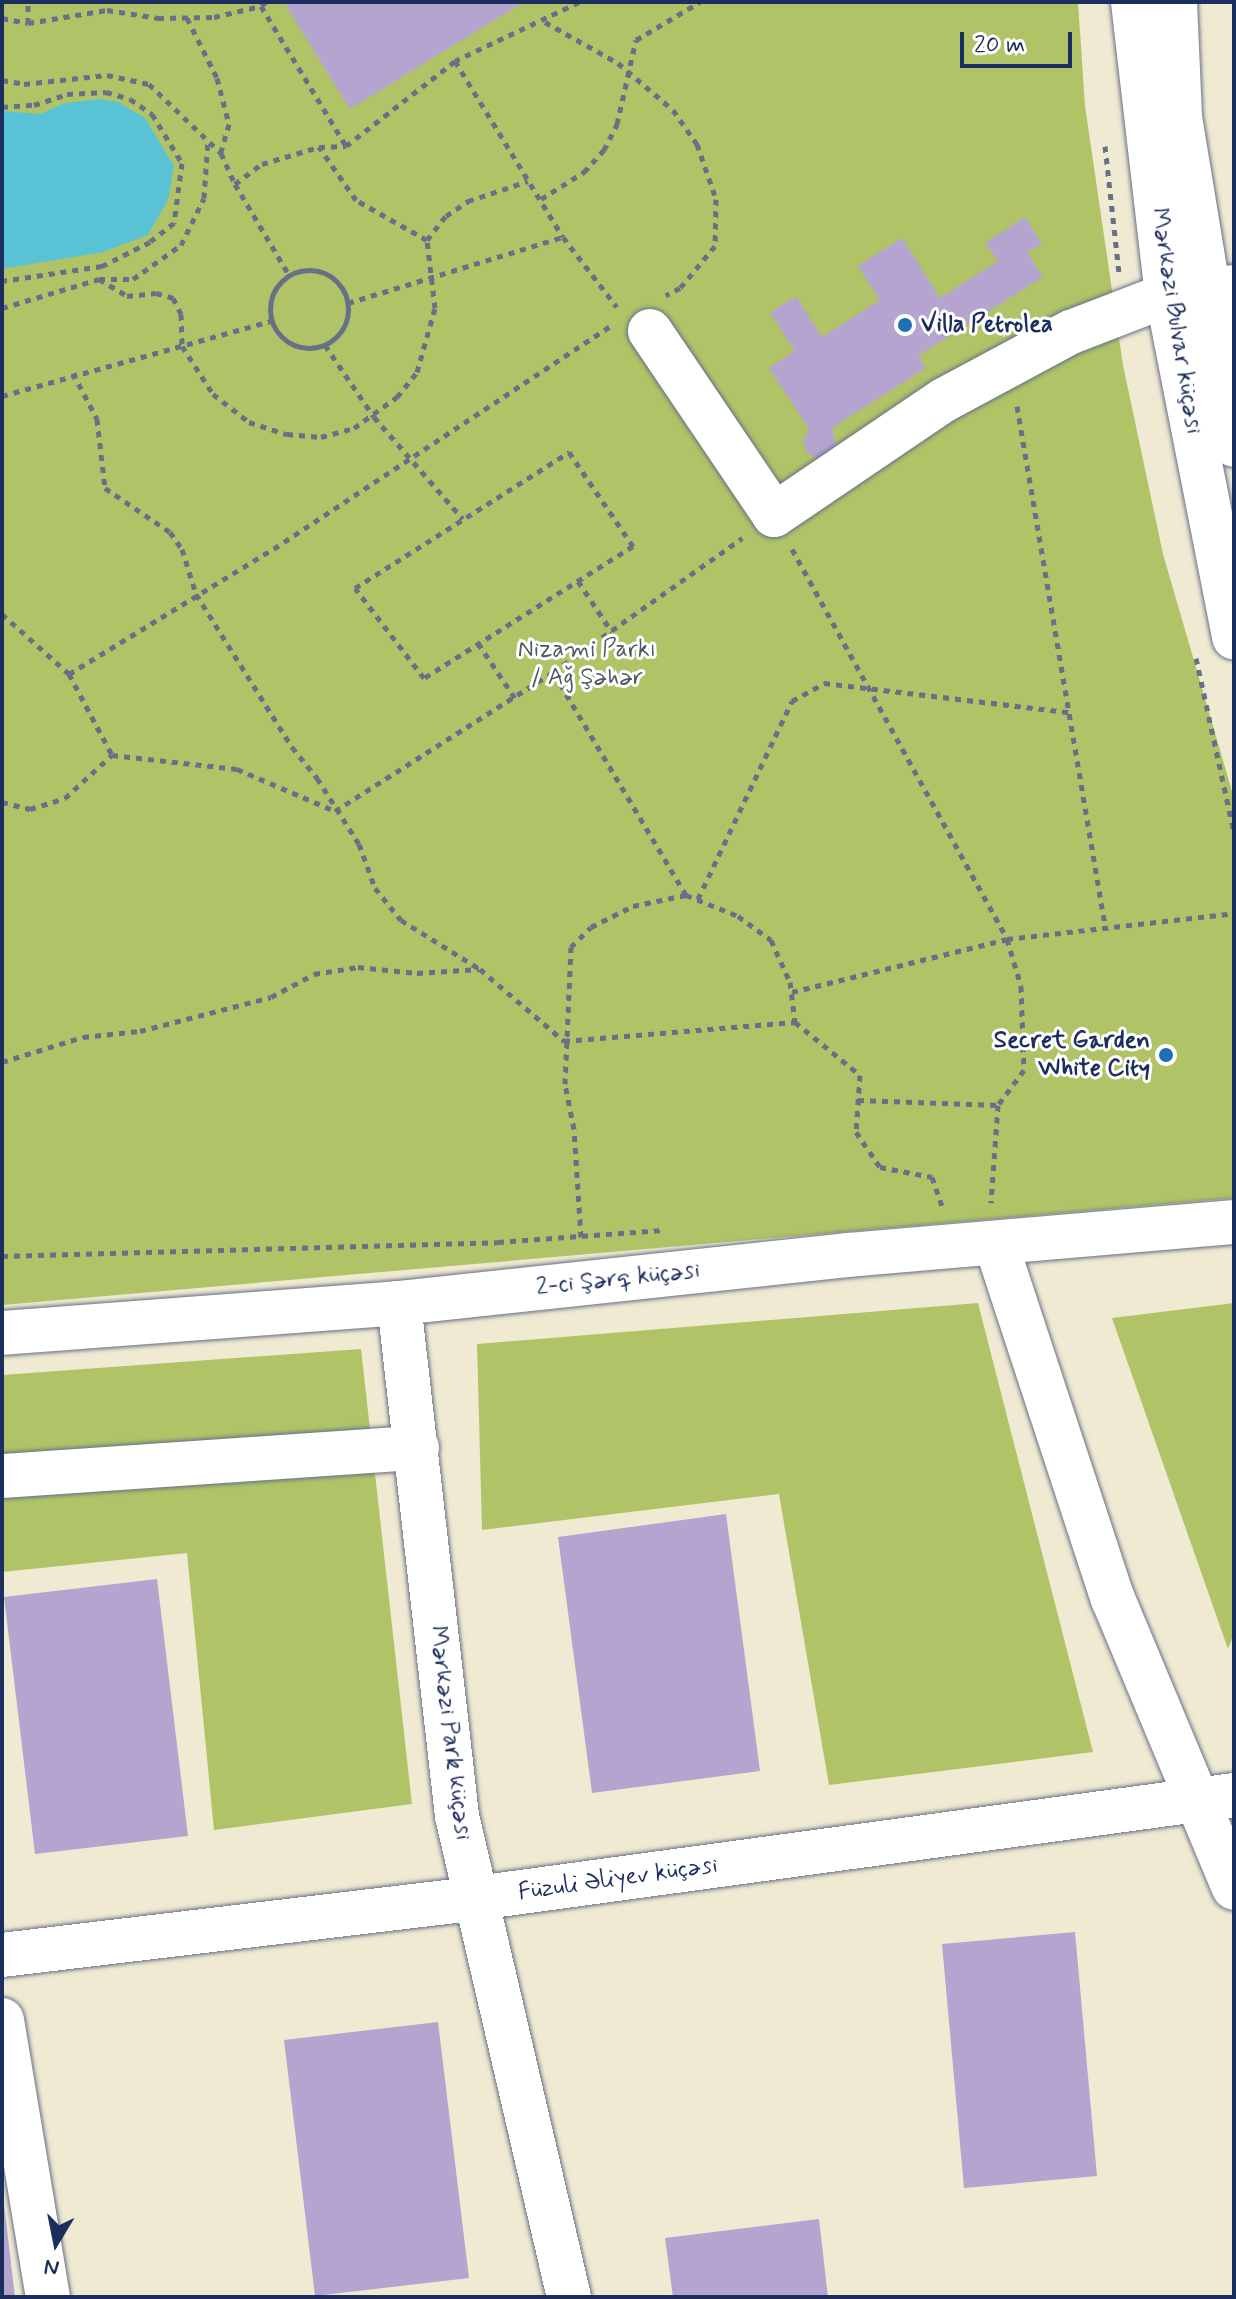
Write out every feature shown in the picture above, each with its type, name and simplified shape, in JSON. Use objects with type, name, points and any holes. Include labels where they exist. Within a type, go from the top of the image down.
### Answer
[{"type":"street","name":"Mərkəzi Bulvar küçəsi","points":[[1133,2],[1202,290],[1234,445]]},
{"type":"street","name":"Mərkəzi Bulvar küçəsi","points":[[1175,2],[1180,117],[1202,290],[1234,637]]},
{"type":"street","points":[[651,317],[774,515],[944,400],[1071,332],[1202,290]]},
{"type":"street","name":"2-ci Şərq küçəsi","points":[[2,1333],[399,1303],[848,1255],[994,1224],[1234,1222]]},
{"type":"street","points":[[994,1224],[1113,1599],[1215,1798],[1234,1888]]},
{"type":"street","name":"Mərkəzi Park küçəsi","points":[[399,1303],[457,1816],[569,2297]]},
{"type":"street","points":[[2,1476],[417,1448]]},
{"type":"street","name":"Füzuli Əliyev küçəsi","points":[[2,1955],[477,1898],[1215,1798]]},
{"type":"street","points":[[2,2020],[48,2297]]},
{"type":"path","points":[[28,2],[28,23]]},
{"type":"path","points":[[245,2],[245,10]]},
{"type":"path","points":[[235,184],[262,164],[319,147],[346,146],[455,61],[545,22],[579,2]]},
{"type":"path","points":[[541,199],[584,172],[604,150],[617,124],[636,40],[700,2]]},
{"type":"path","points":[[2,18],[28,23],[107,10],[187,18],[245,10],[264,4],[346,146]]},
{"type":"path","points":[[187,18],[217,78],[229,124],[221,153]]},
{"type":"path","points":[[545,22],[594,46],[681,121],[697,144],[716,199],[715,246],[651,317]]},
{"type":"path","points":[[69,674],[408,459],[624,316],[563,237],[528,181],[510,142],[455,61]]},
{"type":"path","points":[[2,80],[24,84],[107,75],[149,84],[221,153],[235,184],[289,275]]},
{"type":"path","points":[[2,107],[106,92],[152,114],[182,163],[174,223],[150,242],[102,266],[2,281]]},
{"type":"path","points":[[2,308],[99,279],[133,279],[181,245],[204,198],[208,138]]},
{"type":"path","points":[[319,147],[356,200],[427,240]]},
{"type":"path","points":[[99,279],[111,291],[127,296],[173,298],[181,314],[182,346],[213,394],[249,422],[287,434],[321,437],[374,417],[417,372],[430,340],[435,308],[428,275],[427,240],[446,216],[468,201],[528,181]]},
{"type":"path","points":[[348,303],[428,275],[563,237]]},
{"type":"path","points":[[300,270],[326,273],[344,290],[348,303],[344,328],[325,345],[299,347],[287,342],[271,321],[272,294],[289,275],[300,270]]},
{"type":"path","points":[[2,396],[73,373],[271,321]]},
{"type":"path","points":[[325,345],[374,417],[463,519]]},
{"type":"path","points":[[1010,365],[1105,925]]},
{"type":"path","points":[[73,373],[97,419],[105,488],[170,532],[182,549],[196,594],[359,844],[375,888],[401,920],[480,969],[564,1041],[795,1022],[860,1075],[856,1132],[880,1167],[932,1177],[942,1207]]},
{"type":"path","points":[[569,452],[633,546],[578,581],[424,678],[355,588],[569,452]]},
{"type":"path","points":[[335,811],[515,698],[774,515],[1007,939],[1021,986],[1024,1070],[998,1105],[994,1224]]},
{"type":"path","points":[[578,581],[612,632]]},
{"type":"path","points":[[2,614],[69,674],[112,755]]},
{"type":"path","points":[[478,643],[515,698]]},
{"type":"path","points":[[553,672],[686,895]]},
{"type":"path","points":[[697,899],[792,701],[824,683],[1069,712]]},
{"type":"path","points":[[2,802],[30,809],[65,798],[112,755],[237,769],[335,811]]},
{"type":"path","points":[[581,1237],[564,1041],[571,947],[591,927],[633,906],[686,895],[738,916],[771,940],[792,992],[795,1022]]},
{"type":"path","points":[[792,992],[1007,939],[1105,925],[1234,913]]},
{"type":"path","points":[[2,1062],[83,1037],[140,1031],[271,997],[314,974],[358,967],[417,973],[480,969]]},
{"type":"path","points":[[858,1100],[998,1105]]},
{"type":"path","points":[[2,1256],[498,1242]]},
{"type":"green space","name":"Nizami Parkı / Ağ Şəhər","points":[[2,2],[1078,2],[1085,106],[1123,365],[1163,554],[1234,798],[1234,1198],[2,1305]]},
{"type":"green space","points":[[978,1303],[1093,1752],[829,1785],[779,1494],[482,1530],[477,1344]]},
{"type":"green space","points":[[1234,1303],[1234,1634],[1228,1649],[1112,1318]]},
{"type":"green space","points":[[361,1349],[412,1804],[214,1830],[187,1553],[2,1572],[2,1375]]},
{"type":"water","points":[[100,99],[118,102],[145,118],[174,166],[168,200],[148,235],[103,252],[2,269],[2,111],[40,114],[65,103]]},
{"type":"building","points":[[294,2],[524,2],[350,109],[286,6]]},
{"type":"building","name":"Villa Petrolea","points":[[1025,217],[1042,244],[1027,252],[1043,277],[918,356],[926,368],[832,428],[837,450],[818,459],[807,453],[803,441],[809,429],[769,368],[795,351],[770,313],[796,296],[822,337],[880,300],[858,266],[902,238],[940,298],[998,261],[985,243]]},
{"type":"building","points":[[726,1514],[760,1771],[592,1793],[558,1537]]},
{"type":"building","points":[[157,1579],[188,1836],[35,1854],[4,1597]]},
{"type":"building","points":[[1075,1932],[1097,2176],[964,2188],[942,1944]]},
{"type":"building","points":[[438,2022],[469,2278],[315,2296],[284,2040]]},
{"type":"building","points":[[4,2204],[15,2297],[2,2297]]},
{"type":"building","points":[[819,2219],[828,2297],[673,2297],[665,2238]]},
{"type":"place","name":"Villa Petrolea","points":[[905,325]]},
{"type":"place","name":"Secret Garden White City","points":[[1166,1055]]}]
